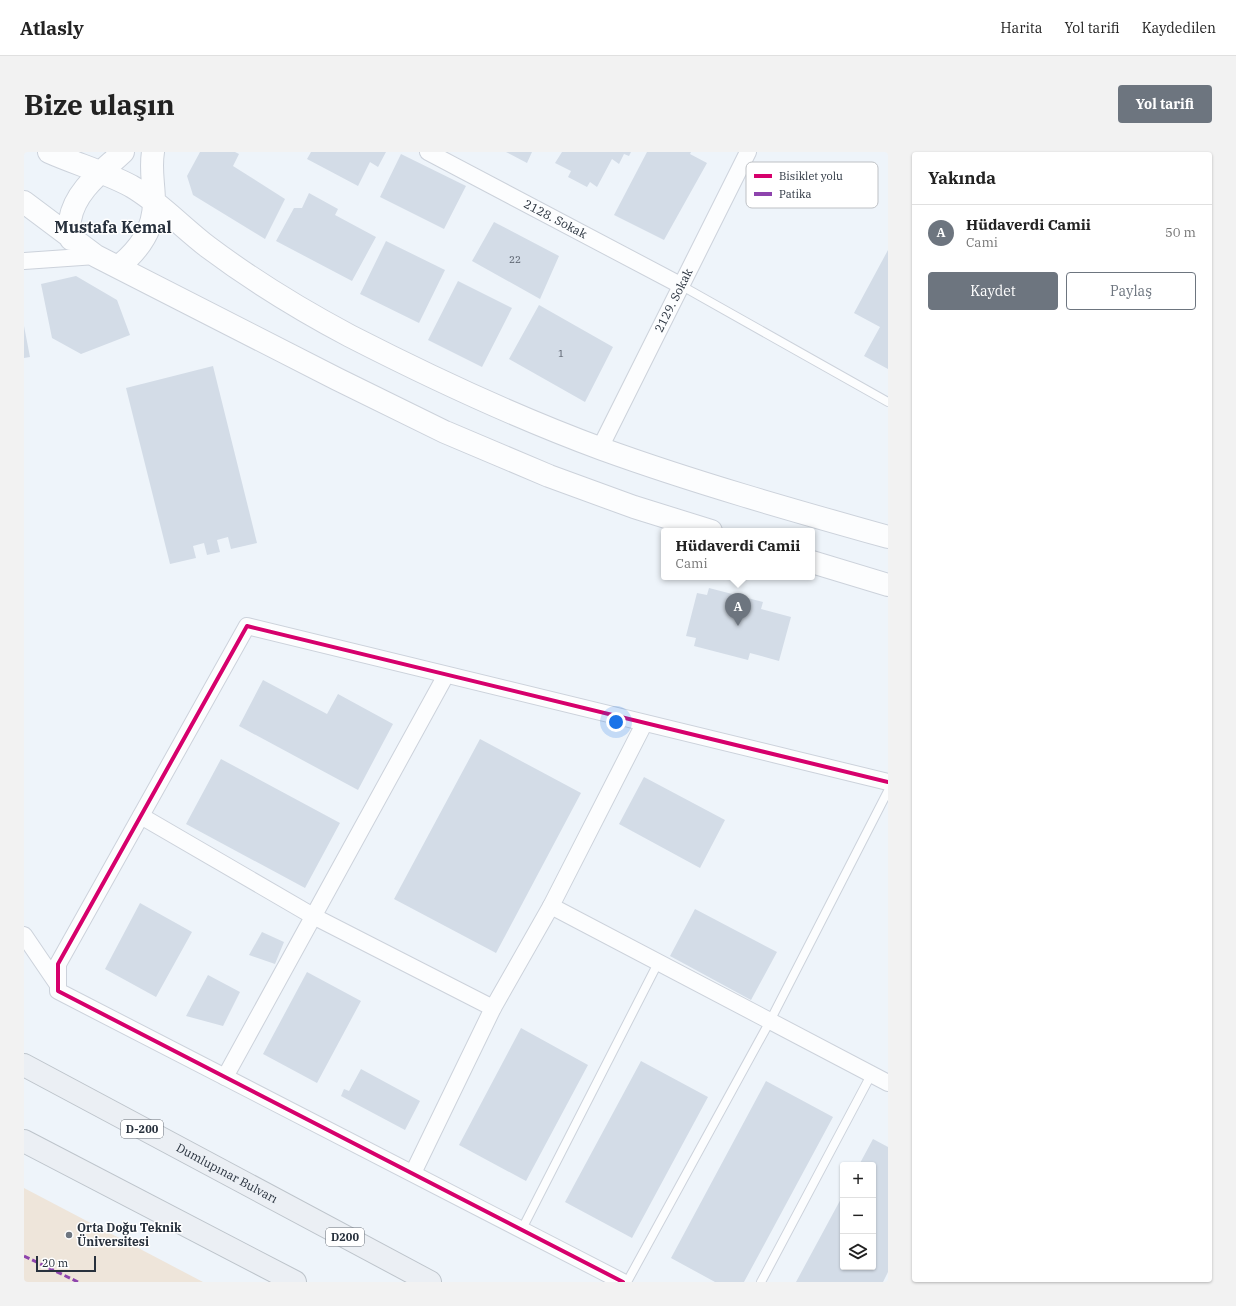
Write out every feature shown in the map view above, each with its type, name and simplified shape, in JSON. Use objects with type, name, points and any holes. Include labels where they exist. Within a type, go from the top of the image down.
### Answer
[{"type":"highway","name":"Dumlupınar Bulvarı","points":[[24,1065],[430,1282]]},
{"type":"highway","points":[[24,1141],[295,1282]]},
{"type":"street","points":[[49,152],[131,186],[154,202],[185,229],[229,263],[291,302],[350,336],[473,394],[600,448],[682,477],[888,537]]},
{"type":"street","points":[[71,239],[70,220],[79,198],[100,172],[123,152]]},
{"type":"street","points":[[118,267],[132,255],[146,237],[153,216],[153,152]]},
{"type":"street","name":"2128. Sokak","points":[[428,152],[682,286]]},
{"type":"street","name":"2129. Sokak","points":[[600,448],[748,152]]},
{"type":"street","points":[[24,202],[71,239],[96,256],[337,379],[445,432],[549,476],[634,508],[701,528]]},
{"type":"street","points":[[24,261],[96,256]]},
{"type":"street","points":[[815,563],[888,585]]},
{"type":"street","points":[[624,1282],[58,991],[58,964],[247,626],[644,724],[888,782]]},
{"type":"street","points":[[225,1076],[446,675]]},
{"type":"street","points":[[413,1173],[493,1008],[551,906],[644,724]]},
{"type":"street","points":[[141,816],[313,916],[493,1008]]},
{"type":"street","points":[[551,906],[888,1083]]},
{"type":"street","points":[[24,935],[58,985]]},
{"type":"lane","points":[[682,286],[888,402]]},
{"type":"lane","points":[[627,1282],[770,1021],[888,791]]},
{"type":"lane","points":[[522,1229],[658,963]]},
{"type":"lane","points":[[761,1282],[871,1075]]},
{"type":"shaded area","name":"Orta Doğu Teknik Üniversitesi","points":[[24,1188],[203,1282],[24,1282]]},
{"type":"building","points":[[200,152],[235,152],[239,154],[233,166],[285,199],[265,239],[193,195],[187,176]]},
{"type":"building","points":[[311,152],[386,152],[378,167],[370,162],[358,186],[307,159]]},
{"type":"building","points":[[506,152],[532,152],[527,163]]},
{"type":"building","points":[[562,152],[631,152],[629,156],[624,154],[619,164],[612,159],[597,187],[590,182],[587,187],[568,177],[571,171],[555,163]]},
{"type":"building","points":[[647,152],[691,152],[690,154],[707,163],[664,240],[614,215]]},
{"type":"building","points":[[401,154],[466,186],[444,229],[380,197]]},
{"type":"building","points":[[309,193],[338,209],[335,215],[376,237],[352,281],[276,241],[294,208],[302,208]]},
{"type":"building","points":[[494,222],[559,256],[540,299],[472,261]]},
{"type":"building","points":[[386,241],[445,270],[419,323],[360,294]]},
{"type":"building","points":[[888,250],[888,369],[864,356],[880,327],[854,313]]},
{"type":"building","points":[[76,276],[117,300],[130,335],[81,354],[52,338],[41,284]]},
{"type":"building","points":[[458,281],[512,308],[482,367],[428,340]]},
{"type":"building","points":[[539,305],[613,347],[585,402],[509,359]]},
{"type":"building","points":[[24,326],[30,357],[24,358]]},
{"type":"building","points":[[213,366],[257,543],[231,549],[228,537],[217,540],[220,552],[207,555],[204,543],[193,546],[196,558],[170,564],[126,388]]},
{"type":"building","points":[[709,588],[763,602],[761,609],[791,617],[779,661],[750,653],[748,660],[694,646],[696,638],[686,636],[697,593],[707,595]]},
{"type":"building","points":[[263,680],[327,714],[338,694],[393,724],[358,790],[239,726]]},
{"type":"building","points":[[480,739],[581,793],[496,953],[394,899]]},
{"type":"building","points":[[221,759],[340,823],[305,888],[186,824]]},
{"type":"building","points":[[644,777],[725,820],[700,868],[619,824]]},
{"type":"building","points":[[140,903],[192,932],[156,997],[105,969]]},
{"type":"building","points":[[695,909],[777,952],[751,1000],[670,956]]},
{"type":"building","points":[[262,932],[284,942],[275,964],[249,955]]},
{"type":"building","points":[[307,972],[361,1001],[317,1083],[263,1054]]},
{"type":"building","points":[[208,975],[240,992],[223,1026],[186,1016]]},
{"type":"building","points":[[521,1028],[588,1065],[526,1181],[459,1145]]},
{"type":"building","points":[[641,1061],[708,1097],[632,1238],[565,1202]]},
{"type":"building","points":[[361,1069],[420,1101],[405,1130],[341,1096],[344,1089],[349,1091]]},
{"type":"building","points":[[766,1081],[833,1117],[744,1282],[715,1282],[671,1258]]},
{"type":"building","points":[[873,1139],[888,1147],[888,1272],[883,1282],[796,1282],[840,1201],[840,1270],[876,1270],[876,1162],[861,1162]]},
{"type":"marked path","points":[[24,1256],[78,1282]]},
{"type":"cycle path","points":[[623,1282],[58,991],[58,964],[247,626],[888,782]]},
{"type":"place","name":"Hüdaverdi Camii","points":[[738,626]]},
{"type":"place","name":"Orta Doğu Teknik Üniversitesi","points":[[69,1235]]},
{"type":"district","name":"Mustafa Kemal","points":[[113,227]]}]
